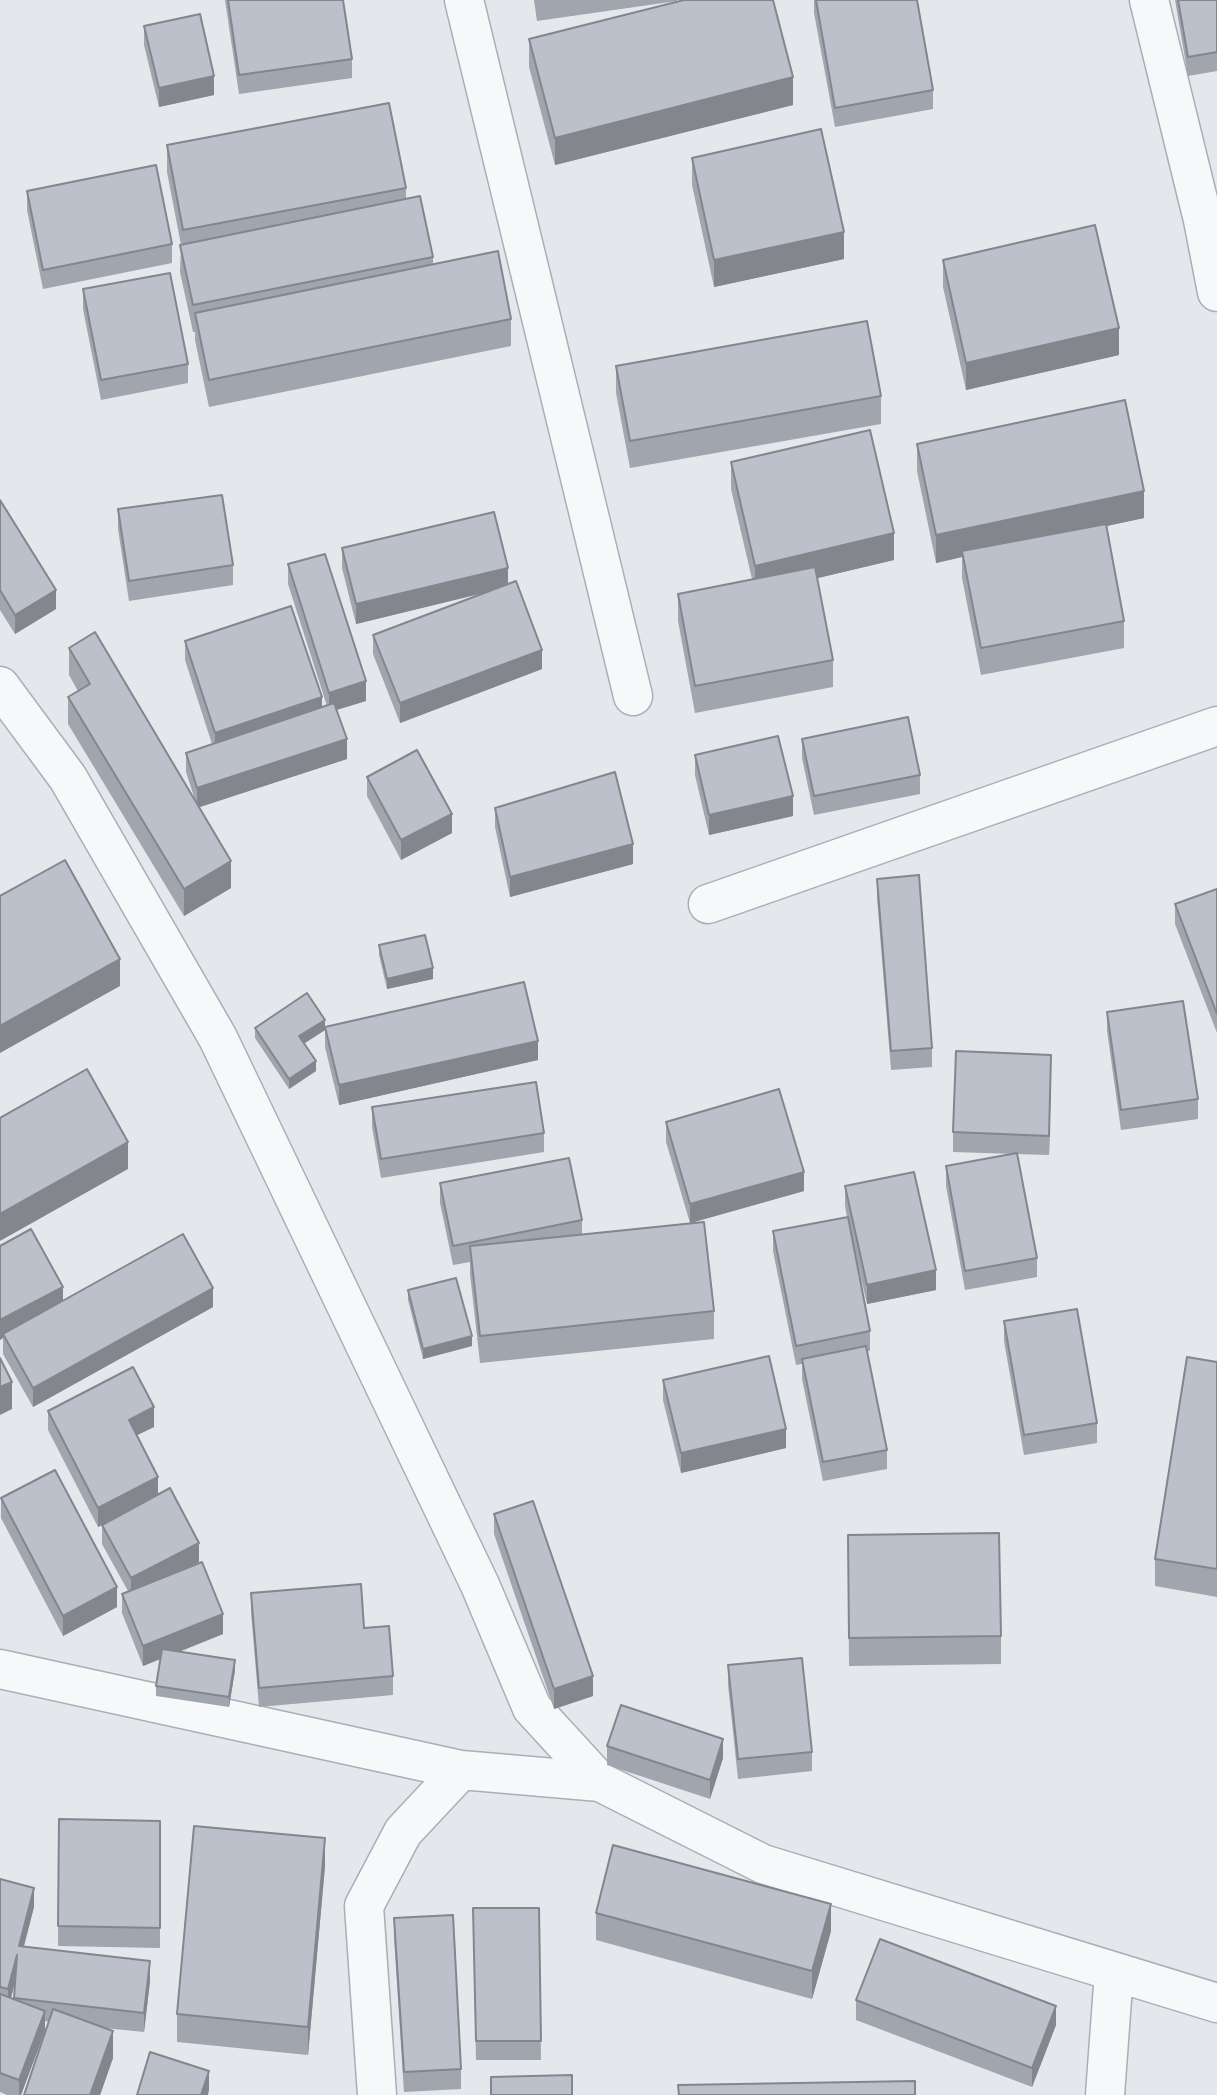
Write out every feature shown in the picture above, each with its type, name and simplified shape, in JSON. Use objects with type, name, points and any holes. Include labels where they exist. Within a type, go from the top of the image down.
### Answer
[{"type":"street","points":[[464,0],[634,696]]},
{"type":"street","points":[[1149,0],[1203,220],[1217,292]]},
{"type":"street","points":[[0,686],[68,778],[218,1038],[480,1585],[532,1708],[600,1782],[763,1864],[1217,2003]]},
{"type":"street","points":[[708,905],[1217,726]]},
{"type":"street","points":[[0,1670],[461,1770],[600,1782]]},
{"type":"street","points":[[377,2095],[364,1906],[403,1832],[461,1770]]},
{"type":"street","points":[[1105,2095],[1115,1972]]},
{"type":"building","points":[[228,0],[343,0],[352,59],[239,75]]},
{"type":"building","points":[[684,0],[773,0],[793,77],[555,138],[529,39]]},
{"type":"building","points":[[816,0],[917,0],[933,90],[835,108]]},
{"type":"building","points":[[1178,0],[1217,0],[1217,52],[1188,57]]},
{"type":"building","points":[[200,14],[214,76],[159,88],[144,26]]},
{"type":"building","points":[[389,103],[406,188],[183,230],[167,145]]},
{"type":"building","points":[[821,129],[844,232],[714,260],[692,158]]},
{"type":"building","points":[[156,165],[172,244],[43,270],[27,191]]},
{"type":"building","points":[[420,196],[433,257],[193,305],[180,245]]},
{"type":"building","points":[[1095,225],[1119,328],[966,363],[943,260]]},
{"type":"building","points":[[498,251],[511,319],[209,380],[195,313]]},
{"type":"building","points":[[170,273],[188,364],[101,380],[83,289]]},
{"type":"building","points":[[867,321],[881,396],[630,441],[616,366]]},
{"type":"building","points":[[1125,400],[1144,491],[936,535],[917,444]]},
{"type":"building","points":[[870,430],[894,533],[755,566],[731,462]]},
{"type":"building","points":[[222,495],[233,565],[129,581],[118,509]]},
{"type":"building","points":[[0,500],[56,590],[15,615],[0,590]]},
{"type":"building","points":[[494,512],[508,568],[356,604],[342,548]]},
{"type":"building","points":[[1106,524],[1124,621],[981,648],[962,551]]},
{"type":"building","points":[[325,554],[366,681],[329,693],[288,564]]},
{"type":"building","points":[[815,567],[833,660],[695,686],[678,594]]},
{"type":"building","points":[[516,581],[542,650],[400,703],[373,635]]},
{"type":"building","points":[[291,606],[322,697],[215,733],[185,641]]},
{"type":"building","points":[[95,632],[231,861],[184,889],[68,697],[90,684],[69,648]]},
{"type":"building","points":[[334,703],[347,739],[197,788],[186,753]]},
{"type":"building","points":[[908,717],[920,775],[814,796],[802,739]]},
{"type":"building","points":[[778,736],[793,796],[709,815],[695,755]]},
{"type":"building","points":[[417,750],[452,814],[401,840],[367,777]]},
{"type":"building","points":[[615,772],[633,844],[510,877],[495,808]]},
{"type":"building","points":[[65,860],[120,959],[0,1026],[0,896]]},
{"type":"building","points":[[919,875],[932,1048],[891,1051],[877,879]]},
{"type":"building","points":[[1217,889],[1217,1014],[1175,904]]},
{"type":"building","points":[[425,935],[433,968],[387,979],[379,945]]},
{"type":"building","points":[[524,982],[538,1041],[339,1085],[325,1027]]},
{"type":"building","points":[[307,993],[325,1020],[299,1036],[316,1061],[289,1079],[255,1028]]},
{"type":"building","points":[[1183,1001],[1198,1099],[1121,1110],[1107,1012]]},
{"type":"building","points":[[956,1051],[1051,1055],[1049,1136],[953,1132]]},
{"type":"building","points":[[87,1069],[128,1142],[0,1214],[0,1118]]},
{"type":"building","points":[[536,1082],[544,1133],[381,1159],[372,1107]]},
{"type":"building","points":[[779,1089],[804,1172],[690,1204],[666,1122]]},
{"type":"building","points":[[1017,1153],[1037,1258],[965,1271],[946,1166]]},
{"type":"building","points":[[569,1158],[582,1220],[453,1246],[440,1183]]},
{"type":"building","points":[[914,1172],[936,1270],[867,1285],[845,1186]]},
{"type":"building","points":[[848,1217],[870,1331],[796,1346],[773,1231]]},
{"type":"building","points":[[704,1222],[714,1311],[480,1336],[470,1246]]},
{"type":"building","points":[[31,1229],[63,1287],[0,1320],[0,1246]]},
{"type":"building","points":[[183,1234],[213,1288],[33,1388],[3,1334]]},
{"type":"building","points":[[456,1278],[472,1336],[423,1349],[408,1290]]},
{"type":"building","points":[[1077,1309],[1097,1423],[1024,1435],[1004,1321]]},
{"type":"building","points":[[866,1346],[887,1450],[823,1462],[802,1359]]},
{"type":"building","points":[[769,1356],[786,1429],[681,1453],[663,1380]]},
{"type":"building","points":[[1187,1357],[1217,1362],[1217,1569],[1155,1559]]},
{"type":"building","points":[[0,1358],[12,1382],[0,1387]]},
{"type":"building","points":[[133,1367],[154,1407],[129,1420],[158,1477],[98,1508],[48,1411]]},
{"type":"building","points":[[55,1470],[117,1587],[63,1616],[1,1498]]},
{"type":"building","points":[[170,1488],[199,1543],[131,1578],[102,1525]]},
{"type":"building","points":[[533,1501],[593,1676],[554,1689],[494,1514]]},
{"type":"building","points":[[999,1533],[1001,1636],[849,1638],[848,1535]]},
{"type":"building","points":[[202,1562],[223,1614],[143,1646],[122,1594]]},
{"type":"building","points":[[361,1584],[364,1628],[389,1626],[393,1676],[259,1688],[251,1593]]},
{"type":"building","points":[[162,1649],[235,1660],[229,1697],[156,1686]]},
{"type":"building","points":[[802,1658],[812,1752],[738,1759],[728,1665]]},
{"type":"building","points":[[621,1705],[723,1739],[710,1780],[607,1746]]},
{"type":"building","points":[[59,1819],[160,1821],[160,1928],[58,1926]]},
{"type":"building","points":[[194,1826],[325,1838],[308,2027],[177,2014]]},
{"type":"building","points":[[613,1845],[831,1904],[812,1971],[596,1913]]},
{"type":"building","points":[[0,1879],[34,1888],[19,1946],[150,1961],[144,2013],[14,1998],[17,1955],[8,1989],[0,1987]]},
{"type":"building","points":[[473,1908],[539,1908],[541,2041],[476,2041]]},
{"type":"building","points":[[453,1915],[461,2069],[404,2072],[394,1918]]},
{"type":"building","points":[[880,1939],[1056,2006],[1032,2068],[856,2000]]},
{"type":"building","points":[[0,1994],[45,2011],[19,2080],[0,2073]]},
{"type":"building","points":[[53,2009],[113,2031],[90,2095],[24,2095]]},
{"type":"building","points":[[150,2052],[209,2071],[201,2095],[137,2095]]},
{"type":"building","points":[[572,2075],[572,2095],[491,2095],[491,2077]]},
{"type":"building","points":[[915,2081],[915,2095],[679,2095],[678,2085]]}]
